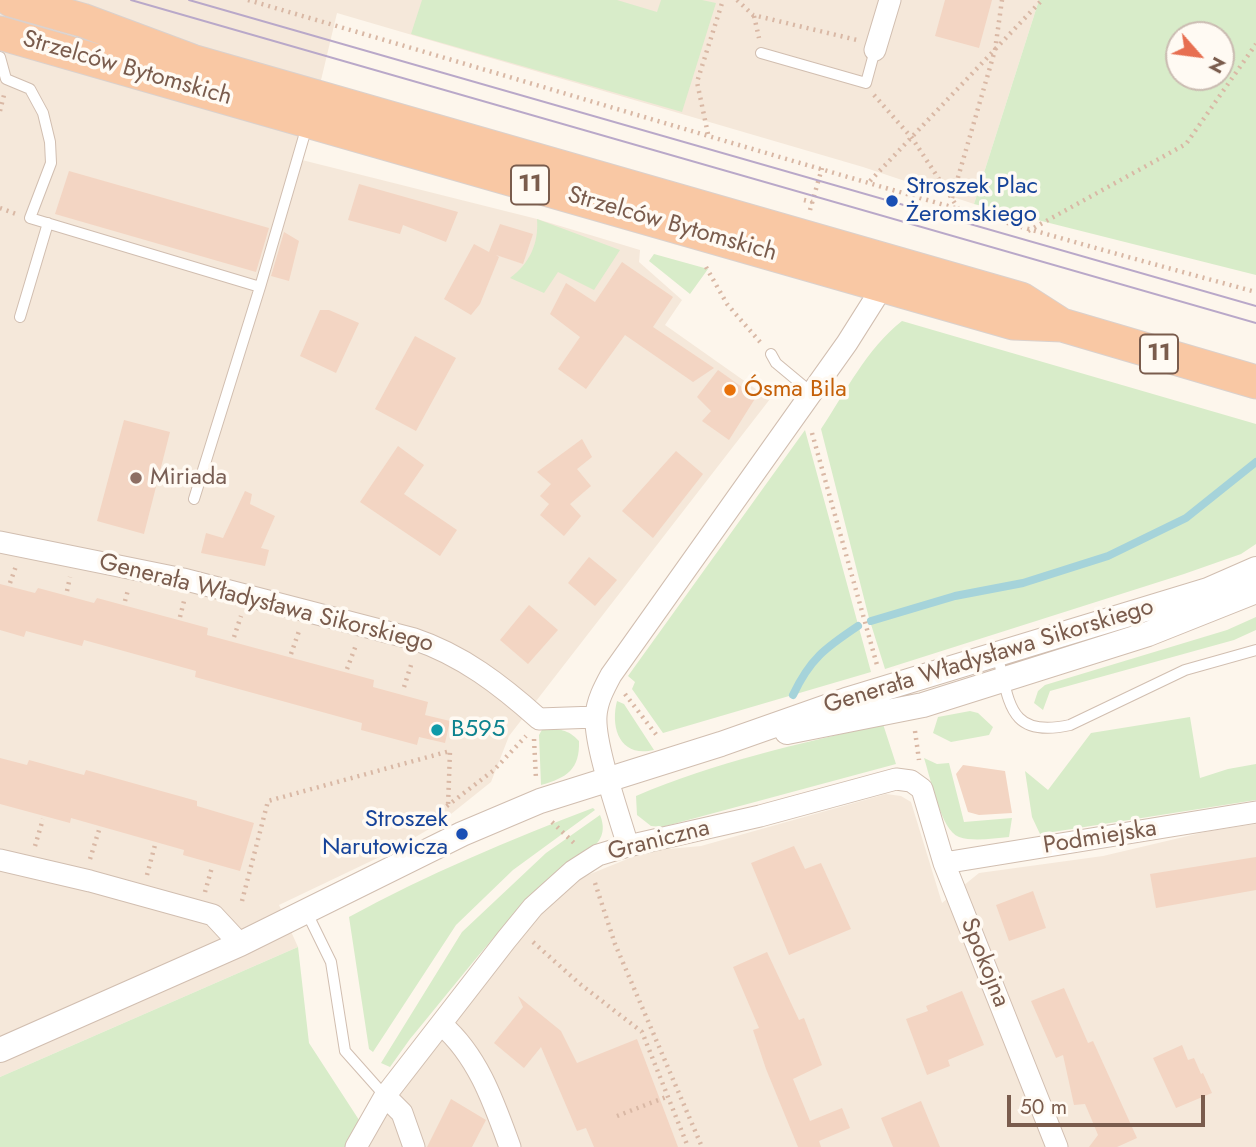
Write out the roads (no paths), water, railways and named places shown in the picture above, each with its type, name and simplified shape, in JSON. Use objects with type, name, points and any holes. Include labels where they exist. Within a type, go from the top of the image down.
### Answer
[{"type":"highway","name":"Strzelców Bytomskich","points":[[11,0],[82,20],[313,109],[883,286],[1013,323],[1062,325],[1256,382]]},
{"type":"highway","name":"Strzelców Bytomskich","points":[[0,33],[313,109],[1021,299],[1062,325]]},
{"type":"street","points":[[871,46],[890,0]]},
{"type":"street","points":[[628,846],[609,779],[596,717],[601,693],[611,675],[812,393],[883,286]]},
{"type":"street","name":"Generała Władysława Sikorskiego","points":[[0,542],[183,579],[406,636],[447,650],[516,697],[539,719],[596,717]]},
{"type":"street","name":"Generała Władysława Sikorskiego","points":[[0,1050],[240,944],[462,834],[540,801],[721,744],[846,700],[1208,590],[1256,569]]},
{"type":"street","name":"Generała Władysława Sikorskiego","points":[[721,744],[889,713],[1148,634],[1256,592]]},
{"type":"street","name":"Graniczna","points":[[356,1147],[385,1097],[517,927],[558,884],[589,861],[628,846],[760,816],[896,779],[917,785]]},
{"type":"street","name":"Spokojna","points":[[917,785],[944,863],[1057,1147]]},
{"type":"street","name":"Podmiejska","points":[[944,863],[1256,812]]},
{"type":"street","points":[[0,860],[213,915],[240,944]]},
{"type":"street","points":[[442,1025],[460,1041],[472,1061],[510,1147]]},
{"type":"street","points":[[385,1097],[402,1112],[414,1147]]},
{"type":"lane","points":[[761,53],[866,83],[871,46]]},
{"type":"lane","points":[[0,57],[3,78],[30,89],[43,113],[50,142],[51,163],[30,218],[260,287]]},
{"type":"lane","points":[[194,499],[313,109]]},
{"type":"lane","points":[[20,317],[48,223]]},
{"type":"lane","points":[[771,354],[776,363],[812,393]]},
{"type":"lane","points":[[997,654],[1013,713],[1031,727],[1053,728],[1070,725],[1185,670],[1256,649]]},
{"type":"lane","points":[[307,913],[331,962],[345,1051],[385,1097]]},
{"type":"waterway","points":[[871,621],[955,596],[1023,583],[1108,556],[1186,518],[1256,462]]},
{"type":"waterway","points":[[793,695],[812,663],[836,641],[858,626]]},
{"type":"tram line","points":[[131,0],[1256,323]]},
{"type":"tram line","points":[[189,0],[1256,306]]},
{"type":"place","name":"Stroszek Plac Żeromskiego","points":[[892,201]]},
{"type":"place","name":"Ósma Bila","points":[[730,390]]},
{"type":"place","name":"Miriada","points":[[136,478]]},
{"type":"place","name":"B595","points":[[437,730]]},
{"type":"place","name":"Stroszek Narutowicza","points":[[462,834]]}]
